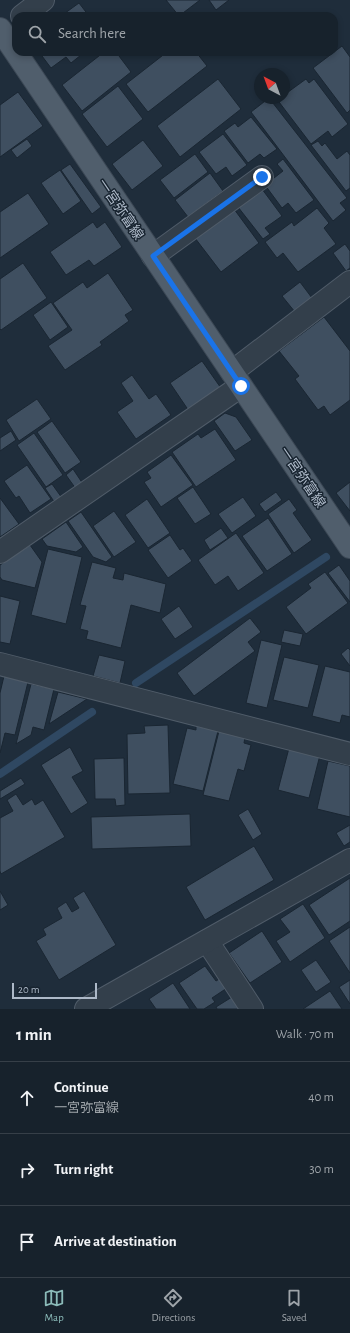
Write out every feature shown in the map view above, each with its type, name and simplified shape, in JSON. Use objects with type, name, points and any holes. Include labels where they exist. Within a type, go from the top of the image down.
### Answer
[{"type":"main road","name":"一宮弥富線","points":[[4,28],[12,40]]},
{"type":"main road","name":"一宮弥富線","points":[[22,56],[153,256],[350,547]]},
{"type":"street","points":[[27,12],[43,0]]},
{"type":"street","points":[[153,256],[262,177]]},
{"type":"street","points":[[0,552],[236,379],[350,282]]},
{"type":"street","points":[[0,664],[350,754]]},
{"type":"street","points":[[86,1009],[350,860]]},
{"type":"street","points":[[207,941],[252,1009]]},
{"type":"building","points":[[166,0],[200,0],[184,12],[176,12]]},
{"type":"building","points":[[209,0],[229,0],[216,10]]},
{"type":"building","points":[[79,3],[86,12],[67,12]]},
{"type":"building","points":[[342,46],[350,57],[350,110],[347,113],[313,68],[329,56],[338,56],[338,49]]},
{"type":"building","points":[[42,56],[80,56],[71,63],[66,57],[51,68]]},
{"type":"building","points":[[99,56],[119,56],[131,72],[82,111],[62,85]]},
{"type":"building","points":[[162,56],[199,56],[207,66],[148,112],[126,84]]},
{"type":"building","points":[[218,79],[241,109],[180,157],[157,126]]},
{"type":"building","points":[[306,79],[309,83],[314,79],[348,124],[332,137],[328,131],[311,144],[281,104],[290,104],[290,91]]},
{"type":"building","points":[[118,86],[143,119],[107,147],[82,114]]},
{"type":"building","points":[[18,92],[43,126],[0,157],[0,105]]},
{"type":"building","points":[[261,104],[274,104],[347,198],[340,203],[346,210],[333,221],[251,112]]},
{"type":"building","points":[[251,117],[277,149],[264,158],[260,154],[248,163],[224,131],[235,123],[238,127]]},
{"type":"building","points":[[223,134],[247,165],[232,176],[226,167],[216,174],[199,152]]},
{"type":"building","points":[[27,139],[32,146],[17,158],[11,150]]},
{"type":"building","points":[[143,140],[163,166],[132,190],[112,164]]},
{"type":"building","points":[[318,141],[322,146],[325,143],[337,159],[347,151],[350,155],[350,188],[346,191],[311,145]]},
{"type":"building","points":[[195,154],[208,172],[174,198],[160,180]]},
{"type":"building","points":[[283,159],[314,200],[296,213],[288,203],[282,208],[265,185],[283,171],[277,164]]},
{"type":"building","points":[[70,164],[101,207],[92,214],[61,170]]},
{"type":"building","points":[[60,170],[81,201],[63,214],[41,183]]},
{"type":"building","points":[[210,173],[223,191],[188,217],[175,200]]},
{"type":"building","points":[[262,189],[282,216],[265,228],[270,234],[263,239],[238,207]]},
{"type":"building","points":[[28,193],[49,224],[0,258],[0,212]]},
{"type":"building","points":[[317,208],[329,223],[324,228],[336,244],[298,272],[283,253],[277,258],[265,242],[292,222],[294,226]]},
{"type":"building","points":[[234,209],[259,243],[221,272],[195,238]]},
{"type":"building","points":[[93,222],[97,228],[105,222],[122,247],[94,266],[89,260],[66,275],[50,252]]},
{"type":"building","points":[[345,244],[350,251],[350,268],[346,271],[333,253]]},
{"type":"building","points":[[23,263],[47,298],[1,330],[0,279]]},
{"type":"building","points":[[108,273],[133,310],[125,315],[129,321],[100,342],[102,345],[65,370],[48,346],[72,330],[53,303],[83,282],[87,288]]},
{"type":"building","points":[[300,282],[312,298],[295,312],[282,296]]},
{"type":"building","points":[[51,302],[68,327],[50,340],[33,315]]},
{"type":"building","points":[[324,317],[350,351],[350,400],[330,415],[324,406],[318,410],[295,379],[299,376],[279,351]]},
{"type":"building","points":[[202,361],[223,391],[191,414],[170,383]]},
{"type":"building","points":[[132,375],[149,399],[156,394],[171,415],[136,439],[117,412],[133,401],[121,383]]},
{"type":"building","points":[[37,399],[51,419],[19,441],[6,420]]},
{"type":"building","points":[[225,413],[236,417],[252,440],[235,451],[214,421]]},
{"type":"building","points":[[52,421],[81,462],[65,473],[37,432]]},
{"type":"building","points":[[215,429],[236,460],[196,487],[172,452],[198,434],[201,438]]},
{"type":"building","points":[[11,431],[16,440],[0,451],[0,438]]},
{"type":"building","points":[[34,433],[63,475],[46,487],[17,445]]},
{"type":"building","points":[[171,455],[193,485],[161,507],[144,482],[151,478],[147,472]]},
{"type":"building","points":[[27,465],[51,499],[30,513],[19,496],[16,498],[4,481]]},
{"type":"building","points":[[73,469],[83,484],[76,489],[66,475]]},
{"type":"building","points":[[350,482],[350,511],[336,493]]},
{"type":"building","points":[[52,484],[62,498],[55,503],[45,488]]},
{"type":"building","points":[[193,487],[211,514],[195,524],[177,498]]},
{"type":"building","points":[[276,492],[282,500],[265,512],[259,504]]},
{"type":"building","points":[[243,497],[256,516],[232,533],[218,514]]},
{"type":"building","points":[[0,498],[19,524],[0,537]]},
{"type":"building","points":[[147,499],[170,533],[148,548],[125,515]]},
{"type":"building","points":[[289,499],[297,510],[293,513],[312,540],[294,553],[268,514]]},
{"type":"building","points":[[114,511],[136,542],[114,557],[93,526]]},
{"type":"building","points":[[81,512],[112,557],[106,562],[93,557],[68,521]]},
{"type":"building","points":[[268,518],[292,554],[267,571],[242,536]]},
{"type":"building","points":[[66,522],[83,547],[76,552],[47,546],[42,539]]},
{"type":"building","points":[[221,528],[228,538],[210,550],[204,540]]},
{"type":"building","points":[[236,533],[264,573],[238,591],[228,576],[215,585],[198,560]]},
{"type":"building","points":[[170,535],[180,550],[183,548],[192,561],[168,578],[148,550]]},
{"type":"building","points":[[30,545],[42,562],[35,588],[2,580],[0,577],[0,565]]},
{"type":"building","points":[[48,549],[82,557],[66,624],[31,615]]},
{"type":"building","points":[[92,562],[116,568],[113,578],[123,580],[124,573],[166,584],[160,613],[131,605],[121,648],[86,639],[88,631],[80,629],[86,606],[80,605]]},
{"type":"building","points":[[339,565],[350,581],[350,602],[328,573]]},
{"type":"building","points":[[325,572],[348,603],[306,634],[286,607],[311,588],[308,584]]},
{"type":"building","points":[[0,596],[20,601],[10,644],[0,642]]},
{"type":"building","points":[[179,606],[193,627],[175,639],[161,619]]},
{"type":"building","points":[[250,618],[261,632],[248,642],[255,651],[194,696],[177,673]]},
{"type":"building","points":[[284,630],[303,634],[300,646],[281,642]]},
{"type":"building","points":[[261,640],[282,645],[267,708],[246,703]]},
{"type":"building","points":[[348,648],[350,650],[350,666],[341,654]]},
{"type":"building","points":[[99,655],[125,661],[120,683],[93,676]]},
{"type":"building","points":[[284,657],[319,665],[308,708],[273,700]]},
{"type":"building","points":[[325,666],[350,672],[350,717],[342,715],[340,723],[312,716]]},
{"type":"building","points":[[4,676],[28,682],[15,735],[5,733],[0,753],[0,693]]},
{"type":"building","points":[[31,684],[54,689],[44,730],[33,727],[31,735],[16,744]]},
{"type":"building","points":[[58,692],[87,699],[49,724]]},
{"type":"building","points":[[168,725],[170,793],[128,794],[127,734],[145,733],[144,726]]},
{"type":"building","points":[[196,726],[218,731],[203,791],[173,784],[187,728],[196,730]]},
{"type":"building","points":[[219,731],[245,737],[244,743],[251,745],[244,771],[238,769],[229,801],[203,795]]},
{"type":"building","points":[[70,747],[83,771],[72,777],[88,803],[71,814],[41,765]]},
{"type":"building","points":[[289,748],[320,755],[309,798],[278,790]]},
{"type":"building","points":[[124,758],[125,805],[116,806],[115,799],[95,799],[94,759]]},
{"type":"building","points":[[328,761],[350,766],[350,817],[317,809]]},
{"type":"building","points":[[21,778],[25,784],[0,799],[0,791]]},
{"type":"building","points":[[16,794],[23,805],[32,799],[35,805],[43,800],[65,837],[1,874],[0,818],[13,811],[7,800]]},
{"type":"building","points":[[248,809],[262,834],[253,840],[238,815]]},
{"type":"building","points":[[190,814],[191,846],[92,849],[91,817]]},
{"type":"building","points":[[350,825],[350,842],[344,846],[336,833]]},
{"type":"building","points":[[254,846],[274,880],[205,920],[186,887]]},
{"type":"building","points":[[350,878],[350,921],[329,935],[309,905]]},
{"type":"building","points":[[0,891],[8,905],[0,910]]},
{"type":"building","points":[[84,891],[116,945],[59,980],[36,941],[46,935],[43,929],[62,918],[57,908],[66,902],[72,912],[79,908],[73,898]]},
{"type":"building","points":[[303,904],[325,938],[290,962],[276,941],[290,932],[280,919]]},
{"type":"building","points":[[350,927],[350,973],[329,941]]},
{"type":"building","points":[[262,931],[282,962],[250,983],[229,953]]},
{"type":"building","points":[[316,960],[331,982],[316,992],[301,970]]},
{"type":"building","points":[[205,966],[216,981],[221,978],[227,988],[212,998],[215,1002],[204,1009],[197,1009],[179,983]]},
{"type":"building","points":[[350,980],[350,1004],[339,987]]},
{"type":"building","points":[[173,983],[190,1009],[156,1009],[149,999]]},
{"type":"building","points":[[330,991],[342,1009],[303,1009]]},
{"type":"building","points":[[232,997],[240,1009],[217,1009],[216,1007]]},
{"type":"waterway","points":[[136,683],[326,557]]},
{"type":"waterway","points":[[0,774],[92,712]]},
{"type":"route","points":[[241,386],[153,256],[262,177]]}]
